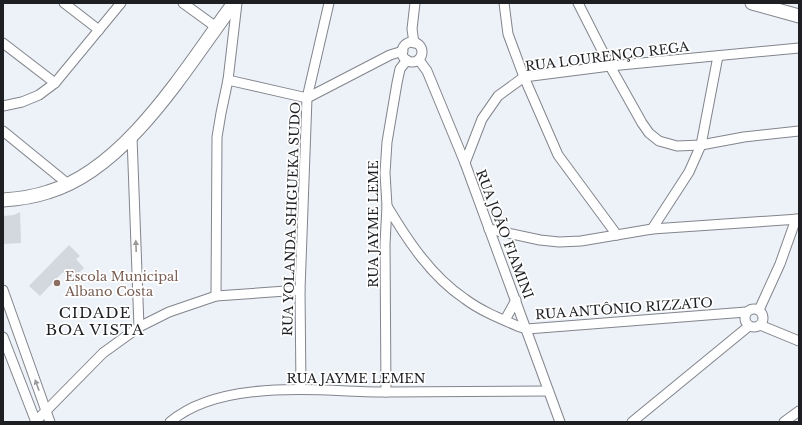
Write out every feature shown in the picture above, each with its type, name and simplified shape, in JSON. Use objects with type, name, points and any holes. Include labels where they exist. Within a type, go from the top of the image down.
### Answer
[{"type":"main road","points":[[3,200],[48,192],[68,184],[104,161],[132,137],[164,99],[235,3]]},
{"type":"main road","points":[[752,3],[799,16]]},
{"type":"street","points":[[64,3],[99,30]]},
{"type":"street","points":[[3,106],[22,102],[40,95],[55,83],[121,3]]},
{"type":"street","points":[[183,3],[216,27]]},
{"type":"street","points":[[216,296],[217,137],[228,80],[235,3]]},
{"type":"street","name":"RUA YOLANDA SHIGUEKA SUDO","points":[[302,389],[300,290],[307,98],[329,3]]},
{"type":"street","points":[[228,80],[307,98],[390,55],[405,56],[413,62],[418,60],[422,54],[421,48],[414,42],[412,30],[414,3]]},
{"type":"street","points":[[504,3],[508,34],[524,77],[558,155],[617,235]]},
{"type":"street","points":[[578,3],[610,66],[649,133],[659,141],[677,146],[701,145],[744,137],[799,131]]},
{"type":"street","points":[[405,56],[405,46],[414,42]]},
{"type":"street","points":[[3,44],[55,83]]},
{"type":"street","name":"RUA LOURENÇO REGA","points":[[465,163],[482,119],[498,96],[524,77],[610,66],[799,48]]},
{"type":"street","name":"RUA JAYME LEME","points":[[386,392],[385,244],[387,206],[385,173],[387,142],[400,69],[405,56]]},
{"type":"street","points":[[652,229],[689,172],[701,145],[718,56]]},
{"type":"street","name":"RUA JOÃO FIAMINI","points":[[418,60],[423,64],[427,71],[465,163],[560,422]]},
{"type":"street","points":[[3,131],[68,184]]},
{"type":"street","points":[[132,137],[139,327]]},
{"type":"street","name":"RUA ANTÔNIO RIZZATO","points":[[387,206],[406,238],[424,262],[448,286],[466,300],[505,320],[527,329],[746,312]]},
{"type":"street","points":[[489,229],[540,240],[559,242],[652,229],[798,219],[759,310]]},
{"type":"street","points":[[3,290],[50,422]]},
{"type":"street","points":[[3,338],[36,422],[103,353],[139,327],[169,312],[216,296],[300,290]]},
{"type":"street","points":[[505,320],[516,300]]},
{"type":"street","points":[[751,309],[759,310],[762,313],[763,318],[760,325],[754,328],[749,326],[744,320],[746,312],[751,309]]},
{"type":"street","points":[[760,325],[799,341]]},
{"type":"street","points":[[632,422],[749,326]]},
{"type":"street","name":"RUA JAYME LEMEN","points":[[170,422],[191,408],[212,400],[241,393],[302,389],[386,392],[548,391]]},
{"type":"street","points":[[784,422],[799,411]]},
{"type":"building","points":[[20,212],[21,243],[3,244],[3,216],[14,215]]},
{"type":"building","points":[[69,245],[80,256],[76,259],[84,268],[71,280],[63,272],[40,296],[29,286]]},
{"type":"place","name":"Escola Municipal Albano Costa","points":[[57,283]]},
{"type":"district","name":"CIDADE BOA VISTA","points":[[95,322]]}]
